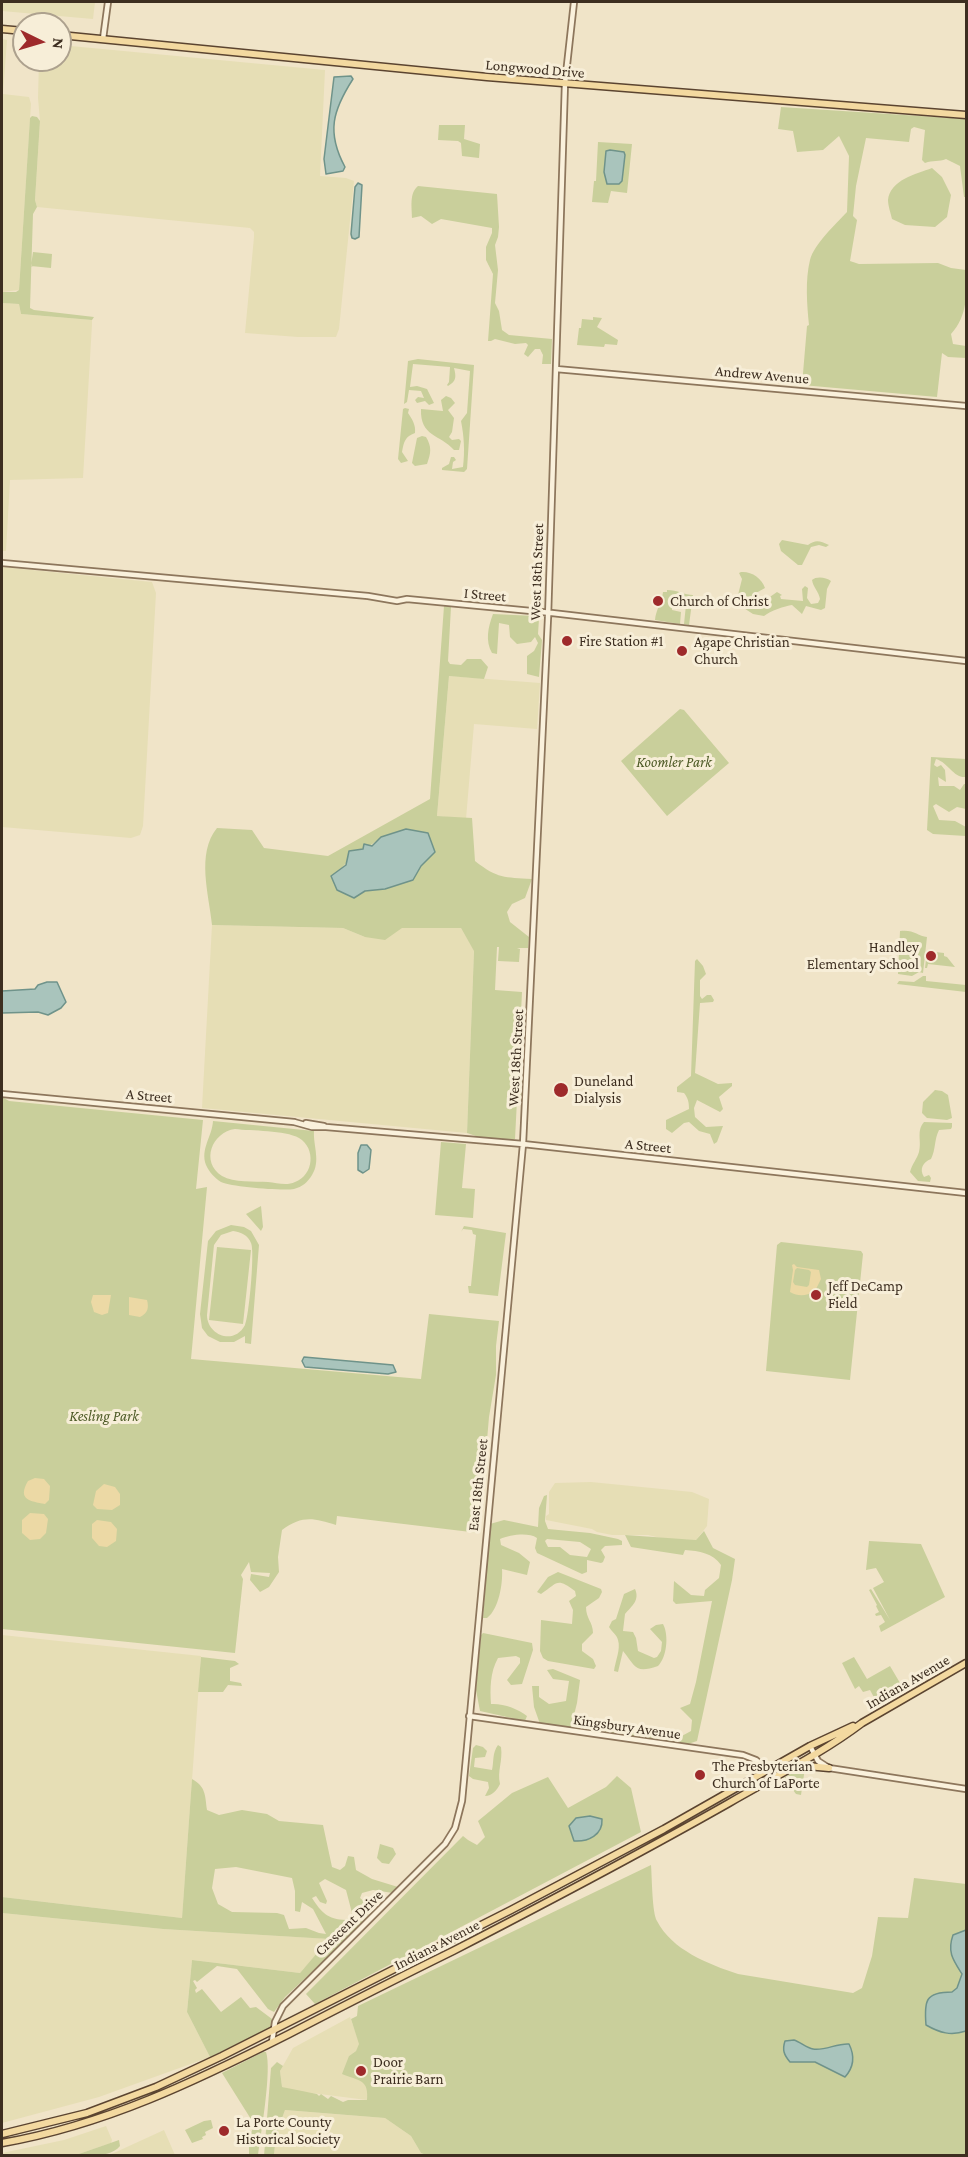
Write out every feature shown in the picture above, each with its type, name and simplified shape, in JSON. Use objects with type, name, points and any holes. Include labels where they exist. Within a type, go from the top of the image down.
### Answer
[{"type":"main road","name":"Longwood Drive","points":[[72,36],[565,84],[966,116]]},
{"type":"main road","name":"Indiana Avenue","points":[[2,2143],[74,2127],[135,2106],[196,2080],[543,1905],[796,1765],[862,1723],[966,1663]]},
{"type":"main road","name":"Indiana Avenue","points":[[2,2134],[87,2113],[129,2098],[202,2066],[511,1910],[666,1828],[810,1746],[862,1723]]},
{"type":"main road","points":[[796,1765],[829,1768]]},
{"type":"main road","points":[[666,1828],[670,1836]]},
{"type":"main road","points":[[357,1988],[361,1997]]},
{"type":"street","points":[[103,39],[108,2]]},
{"type":"street","name":"West 18th Street","points":[[523,1144],[548,613],[565,84],[574,2]]},
{"type":"street","name":"Andrew Avenue","points":[[556,369],[966,406]]},
{"type":"street","name":"I Street","points":[[2,563],[368,596],[396,601],[407,599],[548,613],[966,661]]},
{"type":"street","name":"A Street","points":[[2,1094],[294,1122],[312,1127],[326,1126],[523,1144],[966,1193]]},
{"type":"street","name":"East 18th Street","points":[[455,1828],[464,1788],[523,1144]]},
{"type":"street","name":"Kingsbury Avenue","points":[[469,1716],[743,1755],[756,1760],[775,1776]]},
{"type":"street","points":[[810,1746],[818,1761],[829,1768],[966,1789]]},
{"type":"street","name":"Crescent Drive","points":[[272,2042],[278,2014],[289,1999],[445,1844],[455,1828]]},
{"type":"shaded area","points":[[2,2],[95,2],[93,19],[72,17],[72,12],[2,11]]},
{"type":"shaded area","points":[[2,39],[7,40],[3,94],[29,97],[31,104],[19,290],[2,292]]},
{"type":"shaded area","points":[[72,46],[325,70],[320,176],[346,178],[354,181],[339,329],[336,337],[245,333],[254,237],[254,232],[250,228],[37,207],[35,200],[40,121],[39,72],[72,72]]},
{"type":"shaded area","points":[[2,303],[19,304],[21,314],[92,320],[83,478],[10,480],[6,551],[2,551]]},
{"type":"shaded area","points":[[2,567],[152,582],[156,593],[143,826],[140,835],[131,838],[2,827]]},
{"type":"shaded area","points":[[449,676],[540,683],[537,729],[474,724],[466,819],[437,816]]},
{"type":"shaded area","points":[[212,925],[343,928],[365,937],[401,928],[461,928],[474,950],[467,1133],[202,1108]]},
{"type":"shaded area","points":[[591,1482],[692,1492],[709,1499],[707,1526],[696,1540],[665,1539],[648,1535],[612,1535],[546,1520],[549,1514],[549,1492],[555,1483]]},
{"type":"shaded area","points":[[2,1635],[201,1656],[182,1918],[2,1897]]},
{"type":"shaded area","points":[[2,1913],[163,1929],[330,1939],[300,1973],[192,1960],[187,2012],[210,2057],[99,2097],[2,2123]]},
{"type":"shaded area","points":[[350,2017],[360,2044],[349,2056],[368,2088],[367,2100],[296,2091],[282,2087],[280,2071],[293,2048]]},
{"type":"shaded area","points":[[285,2110],[385,2118],[411,2136],[421,2153],[426,2155],[274,2156],[276,2135]]},
{"type":"shaded area","points":[[106,2126],[112,2140],[111,2143],[76,2155],[2,2156],[2,2153],[64,2140]]},
{"type":"shaded area","points":[[164,2130],[175,2155],[106,2156],[116,2152]]},
{"type":"green space","points":[[781,107],[966,119],[966,197],[964,197],[960,166],[946,159],[925,163],[922,160],[925,130],[914,127],[911,129],[909,142],[866,138],[856,186],[853,216],[857,220],[850,261],[859,264],[938,263],[966,270],[963,312],[961,320],[951,334],[953,344],[966,346],[966,358],[948,357],[942,353],[937,397],[802,385],[807,326],[809,325],[808,268],[812,254],[821,241],[847,212],[849,156],[839,136],[823,150],[797,152],[793,131],[778,129]]},
{"type":"green space","points":[[37,117],[40,121],[35,200],[37,207],[33,214],[30,308],[94,317],[92,320],[21,314],[19,304],[2,303],[2,292],[19,290],[30,118]]},
{"type":"green space","points":[[439,125],[465,125],[464,139],[480,144],[479,158],[462,156],[461,143],[458,141],[438,140]]},
{"type":"green space","points":[[598,142],[632,144],[627,193],[611,191],[608,203],[592,202],[594,181],[596,181]]},
{"type":"green space","points":[[932,168],[942,177],[951,195],[947,217],[935,227],[905,225],[892,219],[888,200],[893,187],[912,175]]},
{"type":"green space","points":[[418,186],[497,194],[499,227],[495,245],[498,270],[495,303],[499,311],[502,330],[509,335],[552,339],[551,364],[542,364],[543,355],[540,349],[535,349],[528,357],[524,354],[528,345],[526,343],[515,344],[495,339],[488,341],[493,274],[486,260],[486,247],[492,228],[441,219],[432,224],[421,216],[412,218],[412,197]]},
{"type":"green space","points":[[33,252],[52,254],[51,268],[31,266]]},
{"type":"green space","points":[[593,317],[602,318],[597,327],[618,340],[617,345],[605,344],[604,347],[577,345],[582,319],[593,320]]},
{"type":"green space","points":[[418,359],[474,365],[467,469],[464,472],[442,470],[442,468],[449,464],[451,457],[456,460],[453,462],[452,469],[463,467],[464,444],[461,421],[467,413],[470,371],[454,368],[455,378],[448,386],[450,367],[413,364],[410,387],[417,386],[427,389],[434,403],[429,405],[425,401],[417,403],[415,400],[418,397],[424,398],[421,391],[409,390],[407,402],[404,404],[408,361]]},
{"type":"green space","points":[[446,396],[455,403],[448,410],[454,418],[449,437],[452,440],[461,441],[459,450],[454,450],[427,430],[422,418],[421,409],[443,411],[441,400]]},
{"type":"green space","points":[[403,409],[409,409],[408,413],[415,433],[404,442],[402,452],[408,461],[401,463],[398,459]]},
{"type":"green space","points":[[426,437],[429,444],[429,457],[427,464],[415,466],[412,463],[417,438]]},
{"type":"green space","points":[[782,540],[808,545],[818,541],[829,545],[811,547],[802,565],[798,565],[781,551],[779,544]]},
{"type":"green space","points":[[739,573],[759,578],[765,588],[753,596],[764,601],[777,592],[782,595],[781,599],[803,601],[802,589],[805,586],[808,588],[807,598],[811,604],[818,603],[820,599],[812,580],[818,578],[831,581],[827,589],[825,608],[821,610],[806,606],[802,614],[792,605],[764,616],[753,614],[736,603],[742,579]]},
{"type":"green space","points":[[667,590],[693,595],[689,625],[684,624],[686,605],[672,604],[672,610],[681,612],[680,624],[655,620],[663,592]]},
{"type":"green space","points":[[444,606],[451,607],[448,661],[450,664],[461,665],[467,659],[481,659],[488,667],[484,679],[449,676],[437,816],[472,818],[475,861],[502,876],[532,879],[525,898],[512,904],[507,912],[510,922],[529,937],[528,948],[517,948],[520,949],[519,962],[498,961],[499,947],[497,947],[495,990],[522,992],[518,1076],[522,1079],[521,1099],[517,1100],[515,1139],[511,1140],[479,1137],[467,1133],[474,951],[461,928],[402,928],[385,940],[365,937],[343,928],[212,925],[205,862],[211,838],[217,828],[252,830],[264,848],[328,856],[430,799]],"holes":[[[381,837],[420,866],[413,880],[385,889],[365,891],[354,898],[337,890],[339,873],[343,867]]]},
{"type":"green space","points":[[493,614],[535,616],[539,619],[538,634],[542,640],[539,677],[527,674],[527,656],[534,651],[538,643],[535,637],[531,642],[517,644],[510,637],[509,625],[499,623],[497,654],[492,653],[488,644],[488,634]]},
{"type":"green space","name":"Koomler Park","points":[[680,709],[684,710],[729,763],[667,816],[621,761]]},
{"type":"green space","points":[[931,757],[966,759],[966,777],[954,773],[936,759],[934,765],[937,767],[941,765],[945,770],[946,782],[938,777],[939,786],[954,786],[960,790],[966,784],[966,809],[957,807],[949,812],[936,804],[933,806],[939,820],[955,821],[966,827],[966,836],[933,834],[927,830]]},
{"type":"green space","points":[[900,931],[927,937],[923,973],[919,972],[912,976],[898,974]]},
{"type":"green space","points":[[927,951],[944,953],[944,956],[955,967],[928,964],[925,968]]},
{"type":"green space","points":[[697,959],[706,974],[700,980],[700,996],[702,999],[711,995],[714,1000],[700,1003],[695,1073],[718,1084],[732,1083],[732,1086],[719,1097],[723,1109],[720,1112],[697,1100],[694,1108],[695,1117],[706,1127],[723,1126],[714,1144],[710,1134],[699,1131],[689,1122],[684,1123],[672,1133],[666,1129],[666,1120],[689,1109],[684,1093],[677,1092],[677,1087],[691,1076],[695,961]]},
{"type":"green space","points":[[926,976],[926,981],[966,985],[966,992],[897,984],[899,981],[914,982]]},
{"type":"green space","points":[[935,1090],[948,1095],[952,1118],[947,1120],[927,1118],[922,1113],[923,1102]]},
{"type":"green space","name":"Kesling Park","points":[[2,1097],[9,1101],[203,1120],[196,1189],[207,1187],[191,1359],[421,1379],[429,1314],[499,1321],[496,1375],[489,1417],[479,1533],[337,1516],[336,1525],[308,1519],[289,1525],[282,1530],[278,1557],[279,1572],[269,1587],[260,1592],[250,1580],[251,1574],[269,1577],[270,1573],[251,1572],[249,1562],[241,1575],[243,1579],[235,1653],[2,1629]]},
{"type":"green space","points":[[213,1121],[314,1131],[315,1170],[307,1182],[294,1189],[258,1188],[221,1182],[209,1170],[204,1154]],"holes":[[[235,1129],[277,1132],[299,1138],[304,1142],[310,1154],[311,1161],[306,1174],[295,1182],[285,1184],[238,1181],[222,1176],[215,1170],[212,1163],[210,1156],[212,1148],[220,1136]]]},
{"type":"green space","points":[[924,1122],[952,1123],[951,1129],[939,1130],[931,1159],[923,1166],[924,1177],[929,1175],[930,1182],[918,1181],[910,1172],[919,1152],[920,1129]]},
{"type":"green space","points":[[441,1142],[466,1144],[462,1188],[475,1189],[473,1218],[435,1215]]},
{"type":"green space","points":[[261,1206],[263,1227],[261,1231],[246,1214]]},
{"type":"green space","points":[[231,1225],[244,1227],[251,1231],[259,1245],[251,1344],[245,1343],[245,1336],[234,1342],[220,1342],[208,1336],[202,1328],[200,1314],[208,1241],[216,1231]],"holes":[[[233,1231],[241,1233],[250,1240],[252,1248],[251,1284],[245,1325],[234,1335],[228,1336],[211,1328],[207,1315],[214,1245],[221,1235]]]},
{"type":"green space","points":[[464,1226],[506,1233],[498,1296],[469,1293],[468,1286],[471,1286],[476,1235],[472,1230],[463,1229],[461,1232]]},
{"type":"green space","points":[[781,1242],[861,1251],[863,1254],[850,1380],[766,1371],[777,1245]]},
{"type":"green space","points":[[217,1247],[251,1250],[243,1324],[209,1320]]},
{"type":"green space","points":[[547,1495],[545,1521],[548,1529],[590,1533],[618,1539],[622,1541],[622,1545],[605,1546],[601,1550],[605,1557],[603,1562],[587,1560],[587,1572],[582,1574],[537,1553],[535,1548],[537,1538],[533,1536],[519,1535],[500,1539],[501,1545],[519,1553],[530,1562],[527,1575],[502,1569],[501,1588],[495,1609],[487,1618],[483,1618],[490,1524],[504,1520],[538,1527],[539,1508],[544,1496]],"holes":[[[547,1539],[580,1542],[591,1549],[587,1557],[570,1555],[560,1547],[548,1547],[545,1541]]]},
{"type":"green space","points":[[704,1531],[713,1548],[735,1559],[697,1741],[685,1745],[540,1724],[534,1707],[532,1686],[539,1686],[539,1697],[549,1704],[566,1701],[569,1681],[553,1679],[547,1670],[553,1669],[580,1680],[573,1719],[680,1737],[691,1731],[692,1720],[680,1708],[690,1704],[712,1601],[676,1604],[673,1601],[674,1581],[691,1595],[704,1596],[705,1590],[719,1578],[721,1565],[710,1555],[700,1552],[685,1550],[683,1555],[631,1547],[625,1535],[696,1540]]},
{"type":"green space","points":[[869,1541],[921,1544],[945,1597],[881,1632],[879,1626],[885,1622],[881,1615],[876,1616],[875,1614],[879,1612],[869,1590],[871,1589],[890,1620],[873,1588],[884,1582],[876,1568],[866,1570]]},
{"type":"green space","points":[[558,1572],[601,1589],[599,1598],[586,1607],[593,1633],[582,1644],[582,1651],[593,1659],[596,1666],[594,1669],[548,1661],[543,1658],[540,1651],[541,1620],[572,1624],[573,1610],[569,1601],[576,1596],[575,1591],[564,1584],[557,1583],[541,1594],[537,1592],[548,1577]]},
{"type":"green space","points":[[635,1589],[636,1600],[625,1614],[623,1631],[633,1632],[638,1651],[654,1658],[661,1651],[662,1642],[650,1629],[663,1624],[666,1634],[665,1652],[658,1666],[640,1669],[623,1651],[618,1672],[614,1671],[619,1644],[617,1637],[609,1627],[616,1619],[624,1594]]},
{"type":"green space","points":[[483,1633],[532,1643],[533,1650],[522,1684],[511,1685],[507,1680],[520,1663],[520,1658],[516,1656],[498,1658],[491,1681],[491,1704],[520,1711],[527,1716],[525,1721],[480,1711],[476,1690]]},
{"type":"green space","points":[[201,1657],[235,1661],[239,1664],[230,1668],[230,1681],[241,1683],[242,1686],[228,1685],[223,1692],[198,1692]]},
{"type":"green space","points":[[854,1657],[867,1679],[890,1666],[903,1688],[877,1703],[870,1690],[863,1692],[859,1686],[855,1689],[842,1663]]},
{"type":"green space","points":[[476,1745],[487,1751],[485,1757],[475,1758],[474,1767],[492,1770],[495,1751],[498,1745],[501,1747],[500,1784],[488,1796],[485,1796],[489,1788],[488,1782],[469,1776],[473,1748]]},
{"type":"green space","points":[[805,1768],[801,1795],[796,1794],[784,1778]]},
{"type":"green space","points":[[617,1776],[631,1788],[641,1832],[315,2004],[306,1994],[463,1836],[477,1845],[485,1837],[478,1821],[512,1793],[548,1777],[568,1808],[606,1787]]},
{"type":"green space","points":[[192,1779],[202,1788],[207,1810],[219,1815],[242,1810],[267,1814],[279,1821],[323,1825],[332,1867],[340,1870],[345,1866],[348,1856],[354,1857],[356,1870],[372,1879],[398,1887],[393,1893],[373,1890],[362,1893],[360,1898],[365,1902],[373,1902],[374,1908],[343,1943],[285,1997],[274,2012],[268,2009],[237,1969],[217,1966],[197,1982],[193,1981],[197,1988],[196,1993],[202,1989],[221,2012],[241,1997],[250,2008],[256,2007],[272,2019],[271,2027],[210,2057],[187,2012],[192,1960],[300,1973],[329,1939],[163,1929],[2,1913],[2,1897],[182,1918]],"holes":[[[236,1867],[292,1878],[295,1891],[295,1911],[300,1912],[302,1902],[313,1909],[326,1934],[306,1928],[289,1929],[284,1915],[277,1913],[232,1912],[218,1904],[212,1888],[215,1869]],[[325,1879],[346,1890],[352,1913],[346,1920],[326,1914],[312,1898],[316,1896],[320,1902],[326,1904],[327,1901],[319,1883]]]},
{"type":"green space","points":[[380,1844],[393,1848],[396,1854],[389,1864],[382,1863],[377,1858]]},
{"type":"green space","points":[[651,1865],[655,1917],[672,1940],[692,1955],[738,1974],[853,1993],[862,1988],[872,1956],[878,1917],[908,1918],[914,1878],[966,1884],[966,2155],[426,2155],[421,2153],[411,2136],[385,2118],[285,2110],[276,2135],[274,2155],[264,2156],[271,2068],[277,2062],[283,2066],[280,2071],[282,2087],[319,2096],[321,2094],[328,2099],[331,2096],[343,2102],[367,2100],[364,2084],[342,2074],[349,2056],[356,2051],[359,2044],[351,2019],[357,2016],[358,2006]]},
{"type":"green space","points":[[266,2052],[268,2060],[268,2072],[258,2155],[249,2155],[249,2140],[254,2124],[222,2073]]},
{"type":"green space","points":[[211,2120],[213,2128],[205,2132],[203,2139],[192,2143],[185,2130]]},
{"type":"green space","points":[[119,2140],[120,2146],[106,2154],[76,2155]]},
{"type":"sand","points":[[792,1265],[819,1270],[821,1279],[815,1291],[802,1295],[790,1292]],"holes":[[[797,1268],[811,1272],[809,1285],[807,1287],[795,1285],[793,1282],[795,1270]]]},
{"type":"sand","points":[[93,1295],[111,1295],[108,1313],[102,1315],[94,1312],[91,1302]]},
{"type":"sand","points":[[129,1297],[147,1300],[148,1308],[145,1314],[140,1317],[129,1315]]},
{"type":"sand","points":[[35,1478],[44,1479],[50,1486],[49,1500],[45,1504],[30,1500],[25,1496],[28,1481]]},
{"type":"sand","points":[[104,1484],[115,1487],[120,1494],[120,1505],[112,1510],[97,1509],[93,1505],[96,1491]]},
{"type":"sand","points":[[30,1513],[44,1514],[48,1519],[46,1533],[40,1539],[30,1540],[22,1533],[22,1520]]},
{"type":"sand","points":[[97,1520],[111,1522],[117,1529],[116,1541],[107,1547],[99,1546],[92,1538],[92,1524]]},
{"type":"water","points":[[351,76],[353,79],[341,101],[334,122],[335,143],[345,167],[343,171],[326,174],[324,159],[334,77]]},
{"type":"water","points":[[606,151],[624,152],[625,155],[622,181],[619,184],[607,184],[604,172]]},
{"type":"water","points":[[358,183],[362,185],[359,237],[355,239],[351,234],[355,187]]},
{"type":"water","points":[[406,829],[428,833],[435,852],[421,866],[413,880],[385,889],[365,891],[354,898],[337,890],[331,876],[346,865],[349,851],[363,849],[364,844],[372,846],[381,837]]},
{"type":"water","points":[[57,982],[66,1002],[61,1008],[48,1015],[38,1012],[2,1013],[2,991],[35,989],[38,985]]},
{"type":"water","points":[[361,1145],[367,1145],[371,1150],[369,1169],[363,1173],[358,1170],[358,1153]]},
{"type":"water","points":[[304,1357],[393,1365],[396,1372],[388,1374],[305,1367],[302,1361]]},
{"type":"water","points":[[590,1816],[602,1819],[600,1829],[589,1839],[574,1841],[569,1826],[576,1818]]},
{"type":"water","points":[[966,1930],[966,2031],[946,2033],[926,2025],[926,2004],[931,1996],[952,1992],[957,1988],[962,1974],[952,1956],[951,1941],[953,1935]]},
{"type":"water","points":[[794,2040],[813,2049],[849,2044],[853,2057],[852,2065],[845,2077],[815,2062],[790,2062],[784,2052],[784,2044],[785,2041]]},
{"type":"place","name":"Church of Christ","points":[[658,601]]},
{"type":"place","name":"Fire Station #1","points":[[567,641]]},
{"type":"place","name":"Agape Christian Church","points":[[682,651]]},
{"type":"place","name":"Handley Elementary School","points":[[931,956]]},
{"type":"place","name":"Duneland Dialysis","points":[[561,1090]]},
{"type":"place","name":"Jeff DeCamp Field","points":[[816,1295]]},
{"type":"place","name":"The Presbyterian Church of LaPorte","points":[[700,1775]]},
{"type":"place","name":"Door Prairie Barn","points":[[361,2071]]},
{"type":"place","name":"La Porte County Historical Society","points":[[224,2131]]}]
